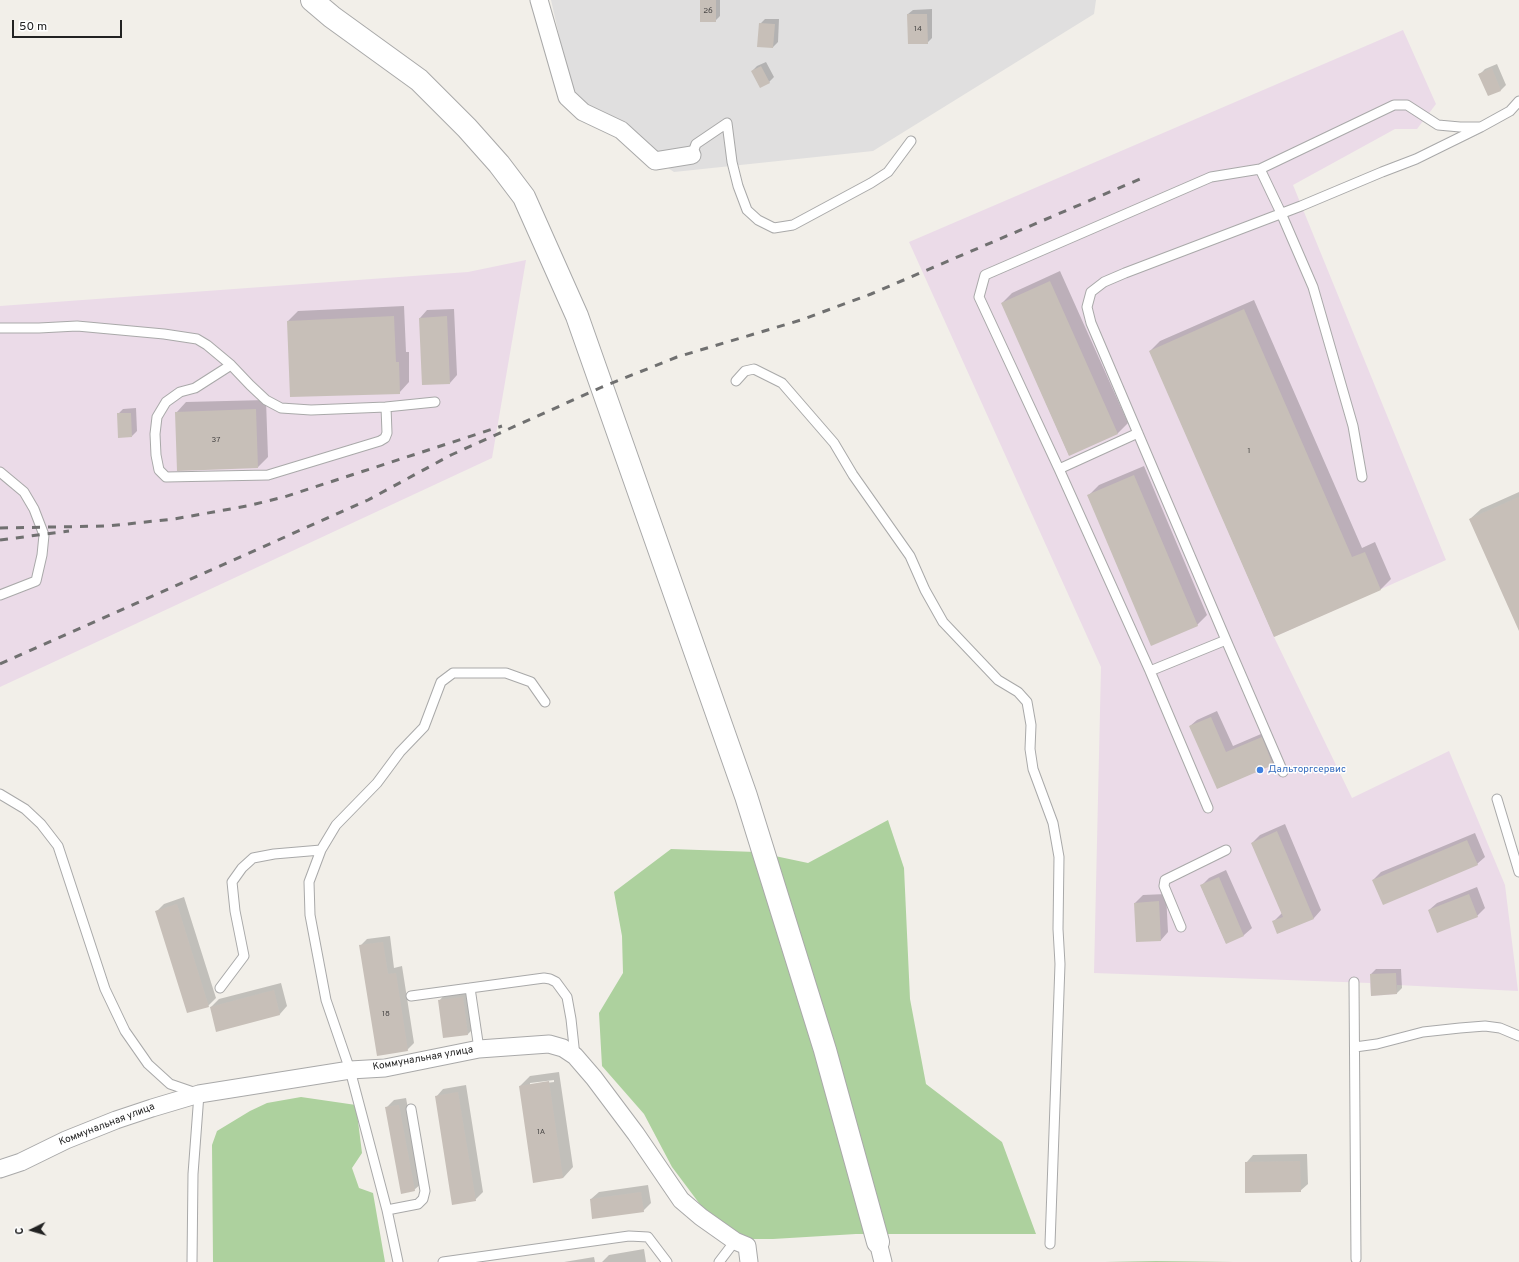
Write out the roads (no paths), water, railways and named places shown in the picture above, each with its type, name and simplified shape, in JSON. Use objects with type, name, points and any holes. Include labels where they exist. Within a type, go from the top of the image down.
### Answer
[{"type":"street","points":[[312,0],[332,17],[420,80],[500,164],[524,197],[577,316],[746,796],[825,1050],[880,1252]]},
{"type":"street","points":[[540,0],[567,97],[583,112],[621,130],[655,161],[692,155]]},
{"type":"street","name":"Коммунальная улица","points":[[0,1169],[21,1162],[66,1140],[116,1120],[199,1094],[350,1070],[385,1068],[479,1049],[549,1044],[563,1048],[575,1056],[594,1078],[636,1134],[681,1200],[744,1250]]},
{"type":"lane","points":[[1283,772],[1091,323],[1087,307],[1091,292],[1104,282],[1124,273],[1301,206],[1416,159],[1510,111],[1519,101]]},
{"type":"lane","points":[[1208,808],[1150,671],[979,296],[985,276],[1211,176],[1260,169],[1394,105],[1407,105],[1438,125],[1460,128],[1481,127]]},
{"type":"lane","points":[[692,155],[696,144],[727,123],[738,186],[747,210],[758,220],[774,228],[793,225],[888,172],[911,141]]},
{"type":"lane","points":[[1260,169],[1313,287],[1353,426],[1362,477]]},
{"type":"lane","points":[[0,328],[78,326],[197,339],[207,345],[231,365],[266,400],[281,408],[310,410],[435,402]]},
{"type":"lane","points":[[231,365],[195,388],[180,392],[166,402],[157,417],[155,434],[156,455],[159,470],[166,477],[268,475],[380,441],[385,438],[388,433],[386,406]]},
{"type":"lane","points":[[736,381],[745,371],[754,369],[782,383],[834,443],[853,475],[910,556],[925,590],[943,622],[998,680],[1018,692],[1027,702],[1031,725],[1030,749],[1033,769],[1053,823],[1059,857],[1058,928],[1060,964],[1050,1244]]},
{"type":"lane","points":[[1059,469],[1138,432]]},
{"type":"lane","points":[[0,472],[24,492],[34,509],[44,535],[42,555],[36,581],[0,595]]},
{"type":"lane","points":[[1150,671],[1226,640]]},
{"type":"lane","points":[[398,1262],[387,1210],[350,1070],[326,1000],[310,915],[309,882],[321,850],[336,825],[377,783],[400,752],[424,727],[441,682],[453,673],[506,673],[531,682],[545,702]]},
{"type":"lane","points":[[0,794],[25,809],[41,824],[58,846],[105,989],[125,1031],[148,1064],[170,1084],[199,1094],[193,1174],[192,1262]]},
{"type":"lane","points":[[1498,799],[1519,872]]},
{"type":"lane","points":[[220,988],[244,956],[235,911],[232,882],[242,868],[253,858],[274,854],[321,850]]},
{"type":"lane","points":[[1181,926],[1164,886],[1165,880],[1226,850]]},
{"type":"lane","points":[[411,996],[544,978],[556,982],[567,997],[575,1056]]},
{"type":"lane","points":[[1354,982],[1356,1259]]},
{"type":"lane","points":[[470,988],[479,1049]]},
{"type":"lane","points":[[1355,1047],[1377,1044],[1423,1032],[1485,1026],[1500,1028],[1519,1036]]},
{"type":"lane","points":[[387,1210],[418,1204],[423,1199],[425,1191],[411,1108]]},
{"type":"lane","points":[[443,1262],[629,1236],[648,1237],[667,1262]]},
{"type":"lane","points":[[719,1262],[744,1250]]},
{"type":"railway","points":[[0,664],[368,500],[451,455],[602,387],[677,357],[801,320],[871,294],[1147,176]]},
{"type":"railway","points":[[0,528],[108,526],[174,519],[247,506],[284,497],[502,426]]},
{"type":"railway","points":[[0,540],[69,531]]},
{"type":"place","name":"Дальторгсервис","points":[[1260,770]]}]
